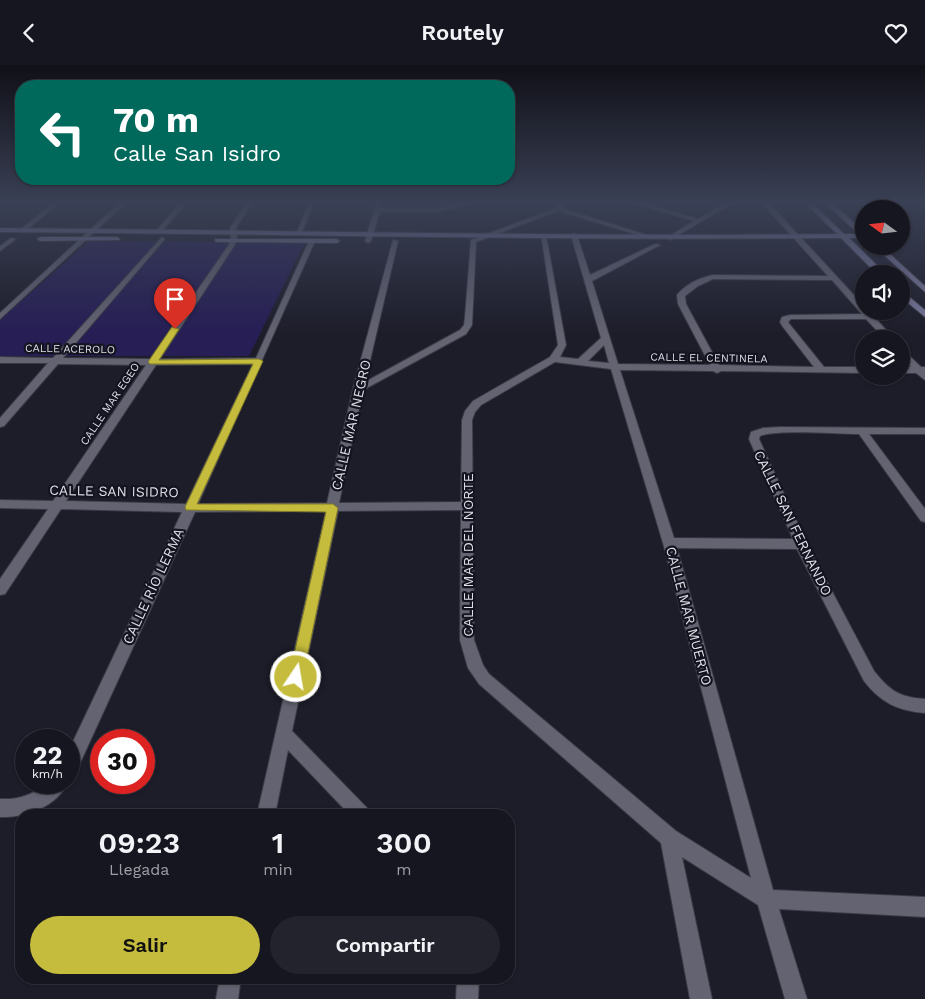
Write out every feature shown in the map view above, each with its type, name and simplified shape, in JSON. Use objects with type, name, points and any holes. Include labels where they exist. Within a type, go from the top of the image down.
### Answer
[{"type":"street","points":[[0,317],[77,247]]},
{"type":"street","points":[[0,424],[150,247]]},
{"type":"street","name":"CALLE MAR EGEO","points":[[0,590],[153,362],[227,247]]},
{"type":"street","name":"CALLE RÍO LERMA","points":[[80,743],[259,361],[310,247]]},
{"type":"street","name":"CALLE MAR NEGRO","points":[[267,809],[358,389],[394,247]]},
{"type":"street","points":[[358,389],[463,332],[468,325],[469,317],[473,247]]},
{"type":"street","points":[[545,247],[562,345],[554,359]]},
{"type":"street","name":"CALLE MAR MUERTO","points":[[578,247],[669,543],[766,899],[796,999]]},
{"type":"street","points":[[589,279],[645,247]]},
{"type":"street","points":[[806,247],[855,302]]},
{"type":"street","points":[[854,247],[873,265]]},
{"type":"street","points":[[887,255],[925,290]]},
{"type":"street","points":[[717,370],[682,304],[681,295],[684,292],[702,281],[713,277],[834,278]]},
{"type":"street","points":[[910,301],[925,315]]},
{"type":"street","points":[[822,370],[787,327],[784,322],[785,319],[790,317],[855,314]]},
{"type":"street","points":[[872,320],[881,330]]},
{"type":"street","points":[[580,363],[606,338]]},
{"type":"street","name":"CALLE EL CENTINELA","points":[[554,359],[616,367],[717,370],[855,370]]},
{"type":"street","name":"CALLE MAR DEL NORTE","points":[[554,359],[477,403],[470,411],[467,421],[467,640],[476,668],[484,679],[669,838],[766,899]]},
{"type":"street","name":"CALLE ACEROLO","points":[[0,360],[259,361]]},
{"type":"street","points":[[910,360],[923,373]]},
{"type":"street","points":[[910,371],[923,373]]},
{"type":"street","name":"CALLE SAN FERNANDO","points":[[925,431],[780,430],[763,431],[755,434],[755,445],[801,544],[869,676],[882,693],[896,702],[925,706]]},
{"type":"street","points":[[862,431],[925,518]]},
{"type":"street","name":"CALLE SAN ISIDRO","points":[[0,504],[333,508],[468,506]]},
{"type":"street","points":[[669,543],[801,544]]},
{"type":"street","points":[[284,734],[356,809]]},
{"type":"street","points":[[6,809],[36,801],[45,794]]},
{"type":"street","points":[[669,838],[701,999]]},
{"type":"street","points":[[766,899],[925,907]]},
{"type":"street","points":[[227,999],[230,984]]},
{"type":"street","points":[[467,999],[468,984]]},
{"type":"shaded area","points":[[83,247],[303,247],[249,356],[0,356],[0,320]]},
{"type":"route","points":[[175,329],[153,362],[259,361],[190,507],[333,508],[296,677]]}]
